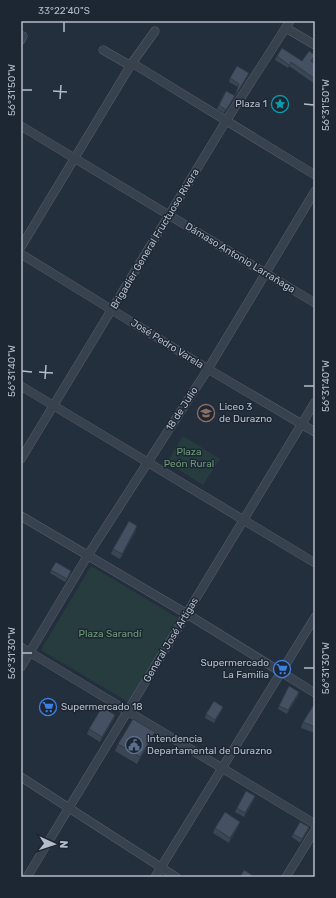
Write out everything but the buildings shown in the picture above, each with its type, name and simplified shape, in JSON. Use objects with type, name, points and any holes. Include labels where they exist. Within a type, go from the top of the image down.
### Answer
[{"type":"street","points":[[288,24],[315,45]]},
{"type":"street","name":"Brigadier General Fructuoso Rivera","points":[[21,459],[226,121],[288,24]]},
{"type":"street","points":[[21,247],[132,64],[155,31]]},
{"type":"street","points":[[103,50],[132,64],[315,175]]},
{"type":"street","name":"Dámaso Antonio Larrañaga","points":[[21,126],[315,303]]},
{"type":"street","name":"18 de Julio","points":[[21,667],[88,555],[208,369],[315,191]]},
{"type":"street","name":"José Pedro Varela","points":[[21,254],[208,369],[315,432]]},
{"type":"street","points":[[21,386],[243,519],[315,564]]},
{"type":"street","name":"General José Artigas","points":[[27,877],[315,402]]},
{"type":"street","points":[[21,516],[187,614],[315,693]]},
{"type":"street","points":[[154,877],[222,770],[315,617]]},
{"type":"street","points":[[21,647],[128,711],[222,770],[315,824]]},
{"type":"street","points":[[21,777],[176,877]]},
{"type":"street","points":[[286,877],[315,830]]},
{"type":"green space","name":"Plaza Peón Rural","points":[[183,436],[220,459],[203,485],[167,462]]},
{"type":"green space","name":"Plaza Sarandí","points":[[91,566],[178,618],[128,702],[41,650]]},
{"type":"place","name":"Plaza 1","points":[[280,104]]},
{"type":"place","name":"Liceo 3 de Durazno","points":[[206,413]]},
{"type":"place","name":"Supermercado La Familia","points":[[282,669]]},
{"type":"place","name":"Supermercado 18","points":[[48,707]]},
{"type":"place","name":"Intendencia Departamental de Durazno","points":[[134,745]]}]
